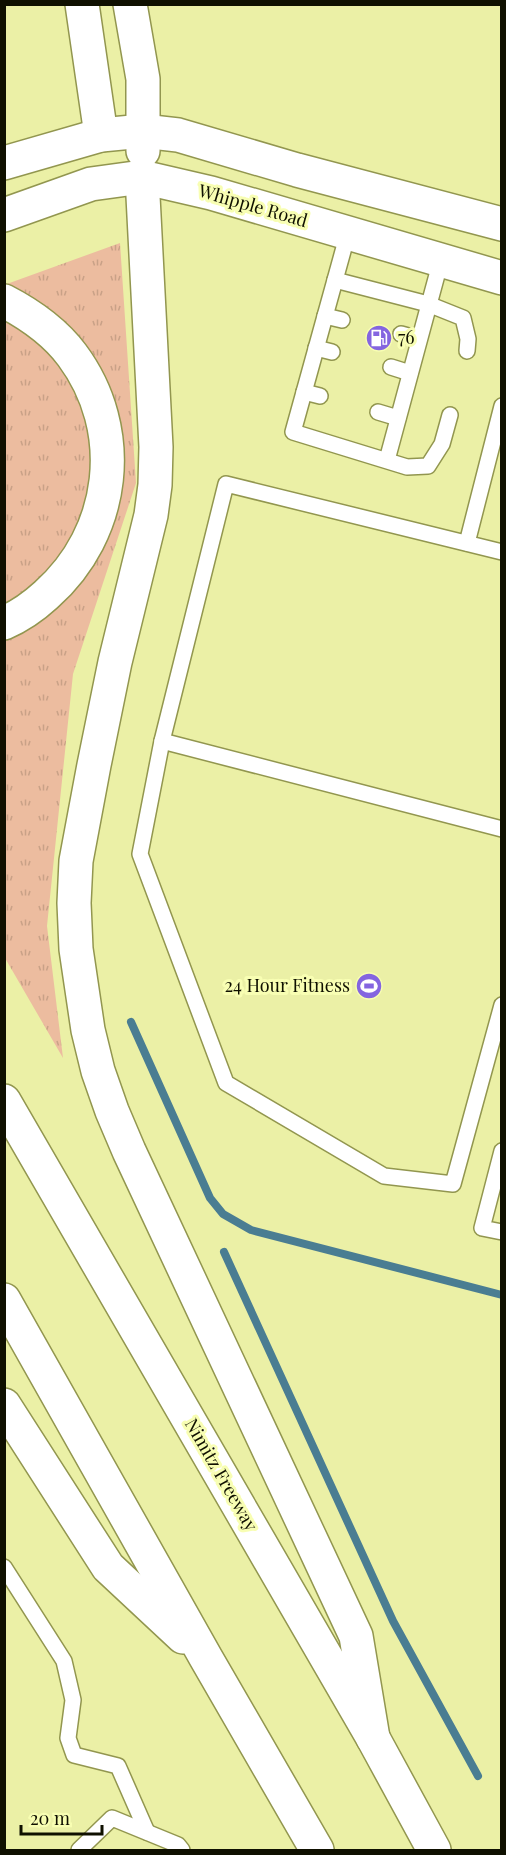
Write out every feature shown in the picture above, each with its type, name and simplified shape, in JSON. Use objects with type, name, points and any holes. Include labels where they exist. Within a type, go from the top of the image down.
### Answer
[{"type":"main road","points":[[81,4],[101,135],[142,177]]},
{"type":"main road","points":[[130,4],[143,79],[142,177],[156,447],[155,485],[151,515],[115,662],[76,861],[74,903],[81,989],[98,1071],[129,1151],[356,1636],[373,1738]]},
{"type":"main road","points":[[4,163],[101,135],[143,131],[178,135],[297,170],[501,224]]},
{"type":"main road","name":"Whipple Road","points":[[4,215],[91,184],[142,177],[211,194],[501,278]]},
{"type":"main road","points":[[4,301],[27,313],[53,333],[72,356],[88,381],[100,408],[107,439],[108,468],[95,528],[81,555],[61,582],[38,603],[4,623]]},
{"type":"main road","name":"Nimitz Freeway","points":[[4,1101],[373,1738],[434,1851]]},
{"type":"main road","points":[[4,1300],[317,1851]]},
{"type":"main road","points":[[4,1404],[108,1567],[206,1658]]},
{"type":"lane","points":[[348,233],[293,432],[407,467],[428,466],[442,444],[450,415]]},
{"type":"lane","points":[[387,460],[441,260]]},
{"type":"lane","points":[[335,280],[428,304],[463,318],[468,339],[467,351]]},
{"type":"lane","points":[[326,316],[342,320]]},
{"type":"lane","points":[[401,334],[419,339]]},
{"type":"lane","points":[[316,348],[332,352]]},
{"type":"lane","points":[[391,367],[410,373]]},
{"type":"lane","points":[[304,392],[320,396]]},
{"type":"lane","points":[[467,543],[501,406]]},
{"type":"lane","points":[[378,412],[398,418]]},
{"type":"lane","points":[[501,552],[226,484],[162,741],[140,854],[226,1083],[384,1176],[453,1184],[501,1005]]},
{"type":"lane","points":[[162,741],[501,829]]},
{"type":"lane","points":[[501,1151],[482,1228],[501,1232]]},
{"type":"lane","points":[[4,1566],[64,1661],[73,1700],[68,1738],[74,1755],[118,1766],[147,1832]]},
{"type":"lane","points":[[79,1851],[112,1818],[177,1845],[182,1851]]},
{"type":"green space","points":[[120,243],[136,483],[73,674],[47,926],[63,1058],[5,958],[4,285]]},
{"type":"waterway","points":[[131,1022],[210,1198],[223,1214],[251,1230],[502,1295]]},
{"type":"waterway","points":[[224,1252],[393,1621],[478,1776]]},
{"type":"place","name":"76","points":[[379,338]]},
{"type":"place","name":"24 Hour Fitness","points":[[369,986]]}]
